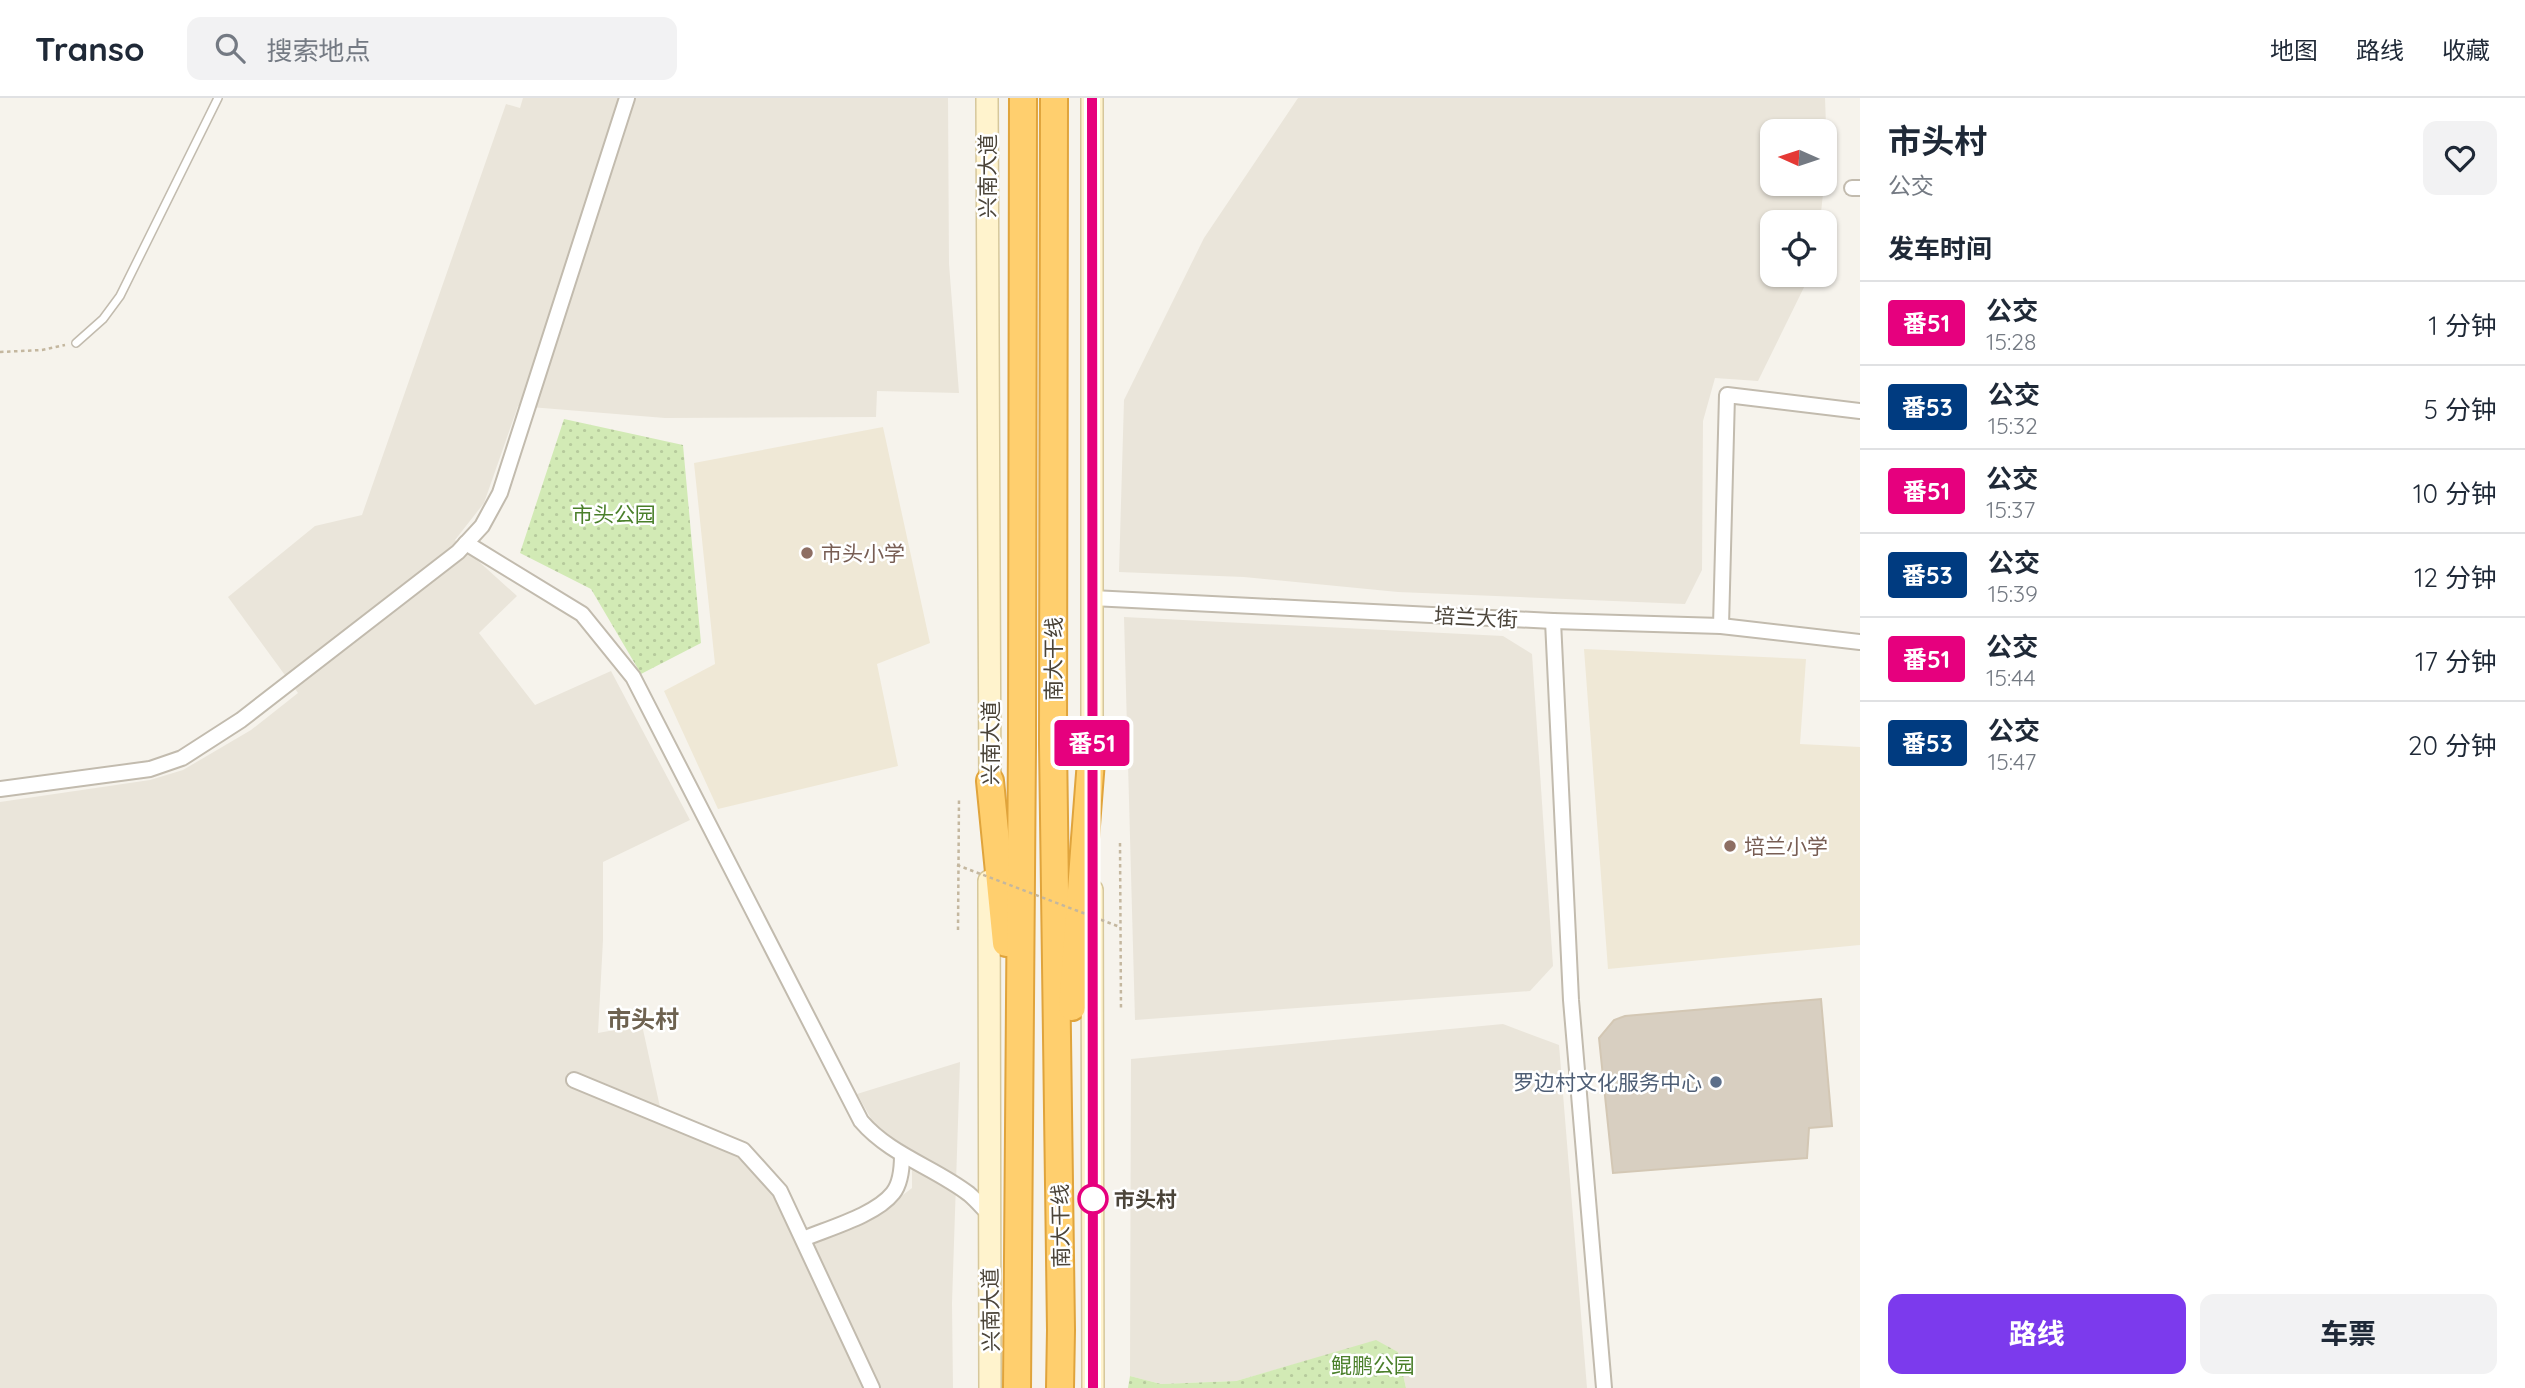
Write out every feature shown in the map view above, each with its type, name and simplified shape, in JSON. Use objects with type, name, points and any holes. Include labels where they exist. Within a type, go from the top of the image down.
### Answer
[{"type":"highway","name":"南大干线","points":[[1017,1388],[1023,98]]},
{"type":"highway","name":"南大干线","points":[[1054,98],[1053,730],[1060,1388]]},
{"type":"highway","points":[[1059,1169],[1092,748]]},
{"type":"highway","points":[[990,781],[1019,1080]]},
{"type":"main road","name":"兴南大道","points":[[987,98],[990,1388]]},
{"type":"main road","points":[[1092,98],[1093,1388]]},
{"type":"street","points":[[0,789],[150,769],[182,758],[242,720],[458,552],[482,526],[499,493],[627,98]]},
{"type":"street","points":[[1721,626],[1727,395],[1860,411]]},
{"type":"street","points":[[466,543],[582,614],[634,677],[860,1121],[873,1135],[968,1194],[988,1213]]},
{"type":"street","name":"培兰大街","points":[[1092,598],[1553,621],[1721,626],[1860,642]]},
{"type":"street","points":[[1553,621],[1571,1000],[1604,1388]]},
{"type":"street","points":[[574,1080],[743,1150],[780,1191],[872,1388]]},
{"type":"street","points":[[803,1239],[870,1211],[893,1193],[902,1171],[902,1155]]},
{"type":"lane","points":[[76,343],[103,319],[120,296],[218,98]]},
{"type":"path","points":[[0,352],[43,350],[76,343]]},
{"type":"path","points":[[958,930],[959,798]]},
{"type":"path","points":[[1120,843],[1121,1011]]},
{"type":"path","points":[[957,865],[1120,927]]},
{"type":"shaded area","points":[[523,98],[948,98],[949,264],[959,393],[877,391],[876,417],[665,418],[518,406],[484,503],[455,540],[517,596],[479,633],[535,705],[611,671],[690,820],[603,862],[603,940],[598,1033],[642,1025],[660,1107],[745,1142],[783,1184],[815,1243],[874,1217],[912,1188],[912,1150],[877,1129],[857,1094],[960,1062],[952,1303],[953,1388],[0,1388],[0,802],[150,780],[183,770],[251,730],[298,693],[228,597],[315,526],[362,515],[506,104],[520,108]]},
{"type":"shaded area","points":[[1298,98],[1825,98],[1826,119],[1760,119],[1760,196],[1823,196],[1821,210],[1760,210],[1760,287],[1804,287],[1758,381],[1715,378],[1703,421],[1702,570],[1685,604],[1398,592],[1244,577],[1119,572],[1124,400],[1204,238]]},
{"type":"shaded area","name":"市头小学","points":[[883,427],[930,643],[877,664],[898,766],[718,809],[664,691],[715,664],[694,463]]},
{"type":"shaded area","points":[[1124,617],[1503,636],[1532,654],[1553,966],[1530,991],[1135,1020]]},
{"type":"shaded area","name":"培兰小学","points":[[1584,649],[1806,659],[1800,744],[1860,747],[1860,945],[1608,969]]},
{"type":"shaded area","points":[[1503,1024],[1559,1045],[1587,1388],[1406,1388],[1398,1352],[1376,1341],[1236,1381],[1161,1384],[1130,1376],[1131,1059]]},
{"type":"green space","name":"市头公园","points":[[564,419],[683,445],[701,643],[641,674],[591,589],[520,553]]},
{"type":"green space","name":"鲲鹏公园","points":[[1376,1340],[1398,1352],[1406,1388],[1128,1388],[1130,1376],[1161,1384],[1236,1381]]},
{"type":"building","name":"罗边村文化服务中心","points":[[1821,999],[1832,1126],[1809,1128],[1807,1158],[1613,1173],[1599,1038],[1614,1020],[1625,1016]]},
{"type":"bus line","name":"番51","points":[[1092,98],[1093,1388]]},
{"type":"place","name":"市头小学","points":[[807,553]]},
{"type":"place","name":"培兰小学","points":[[1730,846]]},
{"type":"place","name":"罗边村文化服务中心","points":[[1716,1082]]},
{"type":"place","name":"市头村","points":[[1093,1199]]},
{"type":"district","name":"市头村","points":[[643,1019]]}]
